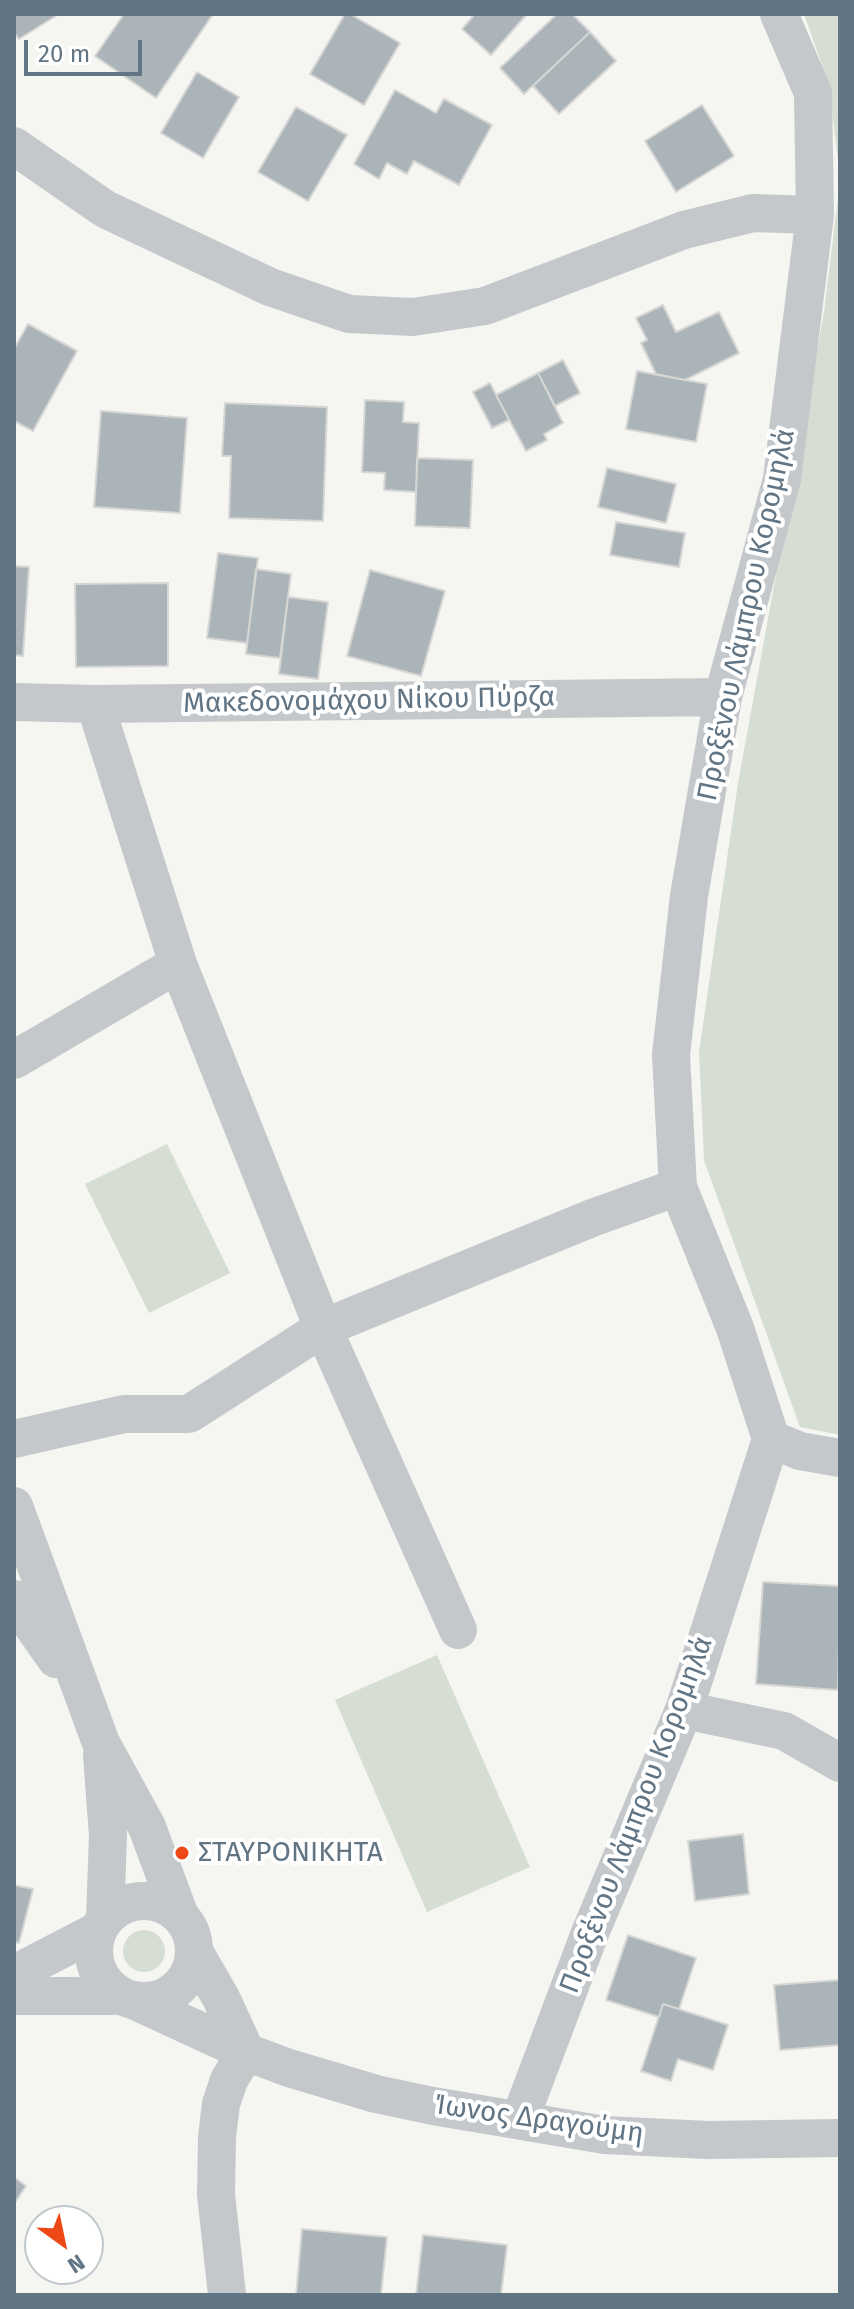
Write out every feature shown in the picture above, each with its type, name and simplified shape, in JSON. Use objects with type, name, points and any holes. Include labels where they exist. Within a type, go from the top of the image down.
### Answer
[{"type":"street","name":"Προξένου Λάμπρου Κορομηλά","points":[[520,2119],[590,1933],[684,1710],[771,1439],[735,1328],[678,1187],[671,1055],[689,896],[723,697],[782,479],[815,215],[813,93],[779,14]]},
{"type":"street","points":[[14,146],[105,209],[270,287],[349,314],[413,317],[485,306],[684,230],[753,213],[815,215]]},
{"type":"street","name":"Μακεδονομάχου Νίκου Πύρζα","points":[[14,702],[95,704],[723,697]]},
{"type":"street","points":[[95,704],[178,964],[323,1328],[458,1630]]},
{"type":"street","points":[[14,1060],[178,964]]},
{"type":"street","points":[[14,1439],[124,1414],[189,1414],[323,1328],[592,1218],[678,1187]]},
{"type":"street","points":[[771,1439],[800,1451],[840,1458]]},
{"type":"street","points":[[14,1506],[101,1743],[147,1827],[180,1916],[193,1939],[195,1953],[221,1998],[246,2052],[229,2080],[221,2104],[217,2137],[216,2205],[227,2295]]},
{"type":"street","points":[[14,1599],[83,1698]]},
{"type":"street","points":[[684,1710],[784,1731],[840,1763]]},
{"type":"street","points":[[101,1743],[108,1836],[101,1925],[93,1946],[94,1961],[108,1987],[127,1998]]},
{"type":"street","points":[[14,1974],[101,1925],[115,1909],[142,1900],[156,1902],[180,1916]]},
{"type":"street","points":[[14,1996],[161,1998],[175,1991],[185,1980],[195,1953]]},
{"type":"street","name":"Ίωνος Δραγούμη","points":[[127,1998],[246,2052],[376,2094],[605,2135],[708,2140],[840,2138]]},
{"type":"shaded area","points":[[804,14],[840,14],[840,178],[829,85]]},
{"type":"shaded area","points":[[840,182],[840,1435],[800,1427],[704,1160],[699,1052],[738,783],[824,312]]},
{"type":"shaded area","points":[[167,1144],[230,1273],[149,1313],[85,1184]]},
{"type":"shaded area","points":[[437,1655],[530,1867],[427,1912],[335,1700]]},
{"type":"shaded area","points":[[144,1930],[159,1936],[165,1951],[159,1966],[144,1972],[129,1966],[123,1951],[129,1936]]},
{"type":"building","points":[[14,14],[59,14],[19,39],[14,33]]},
{"type":"building","points":[[124,14],[213,14],[156,98],[95,56]]},
{"type":"building","points":[[345,14],[400,43],[364,105],[310,74]]},
{"type":"building","points":[[475,14],[527,14],[491,55],[462,29]]},
{"type":"building","points":[[557,14],[572,14],[590,32],[524,94],[500,68]]},
{"type":"building","points":[[590,32],[616,61],[559,114],[533,86]]},
{"type":"building","points":[[197,72],[239,97],[203,158],[161,133]]},
{"type":"building","points":[[395,90],[436,113],[444,99],[492,125],[459,185],[414,161],[407,174],[387,163],[379,179],[354,164]]},
{"type":"building","points":[[702,105],[734,156],[676,192],[645,141]]},
{"type":"building","points":[[296,107],[347,135],[308,201],[258,172]]},
{"type":"building","points":[[663,305],[676,332],[719,312],[739,353],[685,380],[656,374],[641,343],[647,340],[636,318]]},
{"type":"building","points":[[28,324],[77,351],[33,431],[14,421],[14,349]]},
{"type":"building","points":[[563,360],[580,393],[555,406],[538,373]]},
{"type":"building","points":[[637,371],[707,384],[696,442],[626,429]]},
{"type":"building","points":[[538,373],[563,423],[544,434],[547,440],[526,451],[496,395]]},
{"type":"building","points":[[490,383],[509,420],[492,428],[473,392]]},
{"type":"building","points":[[365,400],[404,402],[403,422],[419,423],[416,492],[384,490],[385,473],[362,472]]},
{"type":"building","points":[[225,403],[327,407],[323,521],[229,518],[231,456],[222,456]]},
{"type":"building","points":[[101,411],[187,418],[180,513],[94,507]]},
{"type":"building","points":[[417,458],[473,460],[470,528],[415,526]]},
{"type":"building","points":[[607,468],[676,484],[666,523],[598,507]]},
{"type":"building","points":[[616,522],[685,533],[679,567],[610,555]]},
{"type":"building","points":[[218,553],[258,558],[247,643],[207,638]]},
{"type":"building","points":[[14,566],[29,567],[23,656],[14,655]]},
{"type":"building","points":[[256,569],[291,574],[280,658],[246,654]]},
{"type":"building","points":[[370,570],[445,591],[421,676],[347,656]]},
{"type":"building","points":[[168,583],[168,666],[76,667],[75,584]]},
{"type":"building","points":[[288,597],[328,602],[318,679],[279,674]]},
{"type":"building","points":[[763,1582],[840,1586],[838,1690],[756,1684]]},
{"type":"building","points":[[743,1834],[749,1894],[695,1901],[688,1841]]},
{"type":"building","points":[[14,1885],[33,1889],[19,1943],[14,1942]]},
{"type":"building","points":[[628,1935],[696,1958],[679,2009],[663,2004],[659,2017],[606,2000]]},
{"type":"building","points":[[840,1980],[840,2045],[780,2050],[774,1985]]},
{"type":"building","points":[[663,2004],[728,2025],[713,2070],[678,2059],[671,2081],[641,2071]]},
{"type":"building","points":[[14,2177],[26,2186],[14,2204]]},
{"type":"building","points":[[302,2229],[387,2237],[381,2295],[296,2295]]},
{"type":"building","points":[[423,2235],[507,2245],[501,2295],[416,2295]]},
{"type":"place","name":"ΣΤΑΥΡΟΝΙΚΗΤΑ","points":[[182,1853]]}]
